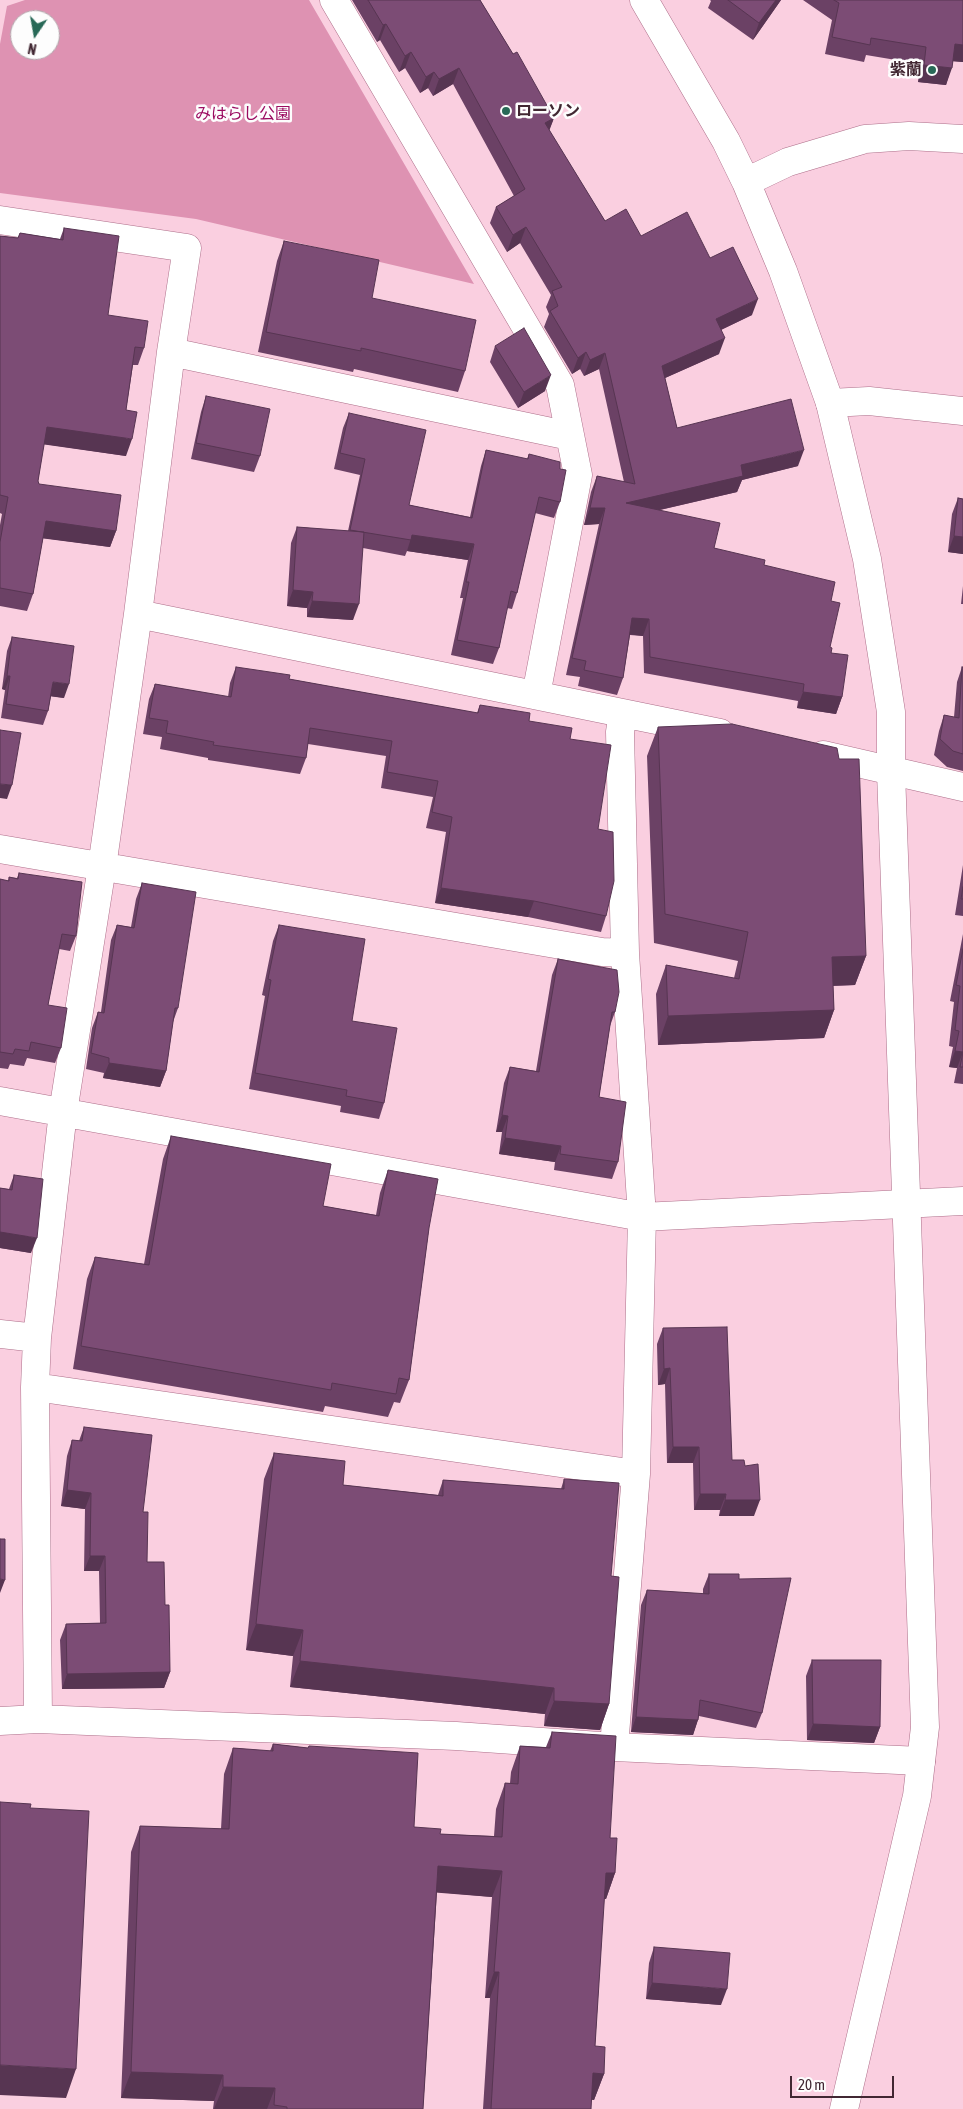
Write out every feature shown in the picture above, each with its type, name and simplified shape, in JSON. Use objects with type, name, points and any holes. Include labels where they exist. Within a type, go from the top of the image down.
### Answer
[{"type":"street","points":[[334,0],[560,385],[578,475],[536,695]]},
{"type":"street","points":[[644,0],[726,141],[746,182],[783,271],[830,403],[867,559],[891,712],[891,772],[924,1728],[917,1796],[844,2109]]},
{"type":"street","points":[[746,182],[788,162],[865,139],[909,136],[963,139]]},
{"type":"street","points":[[0,220],[187,248],[171,352],[138,614],[102,867],[64,1112],[37,1338],[35,1387],[38,1720]]},
{"type":"street","points":[[171,352],[570,436]]},
{"type":"street","points":[[830,403],[869,401],[963,411]]},
{"type":"street","points":[[138,614],[740,738]]},
{"type":"street","points":[[614,1747],[636,1474],[642,1218],[625,953],[620,732],[623,713]]},
{"type":"street","points":[[799,750],[963,787]]},
{"type":"street","points":[[0,849],[602,952],[625,953]]},
{"type":"street","points":[[0,1101],[642,1218],[963,1201]]},
{"type":"street","points":[[0,1334],[37,1338]]},
{"type":"street","points":[[35,1387],[636,1474]]},
{"type":"street","points":[[0,1721],[38,1720],[456,1736],[614,1747],[921,1761]]},
{"type":"green space","name":"みはらし公園","points":[[25,0],[309,0],[474,284],[196,219],[0,193],[0,44],[7,6]]},
{"type":"building","points":[[368,0],[480,0],[513,54],[517,52],[554,118],[545,123],[605,221],[626,209],[641,236],[687,212],[710,258],[733,247],[758,299],[716,319],[725,338],[662,366],[677,428],[791,399],[804,450],[741,465],[743,476],[626,503],[720,523],[714,548],[765,560],[764,565],[835,582],[831,601],[840,603],[830,647],[832,648],[831,653],[848,655],[842,697],[803,692],[804,684],[650,657],[649,619],[632,618],[623,678],[584,670],[586,661],[572,658],[605,508],[590,508],[597,476],[635,484],[605,353],[590,360],[586,352],[578,358],[550,311],[558,306],[552,291],[562,287],[526,227],[513,235],[496,207],[525,189],[459,68],[439,79],[434,72],[426,77],[411,52],[405,56],[386,24],[383,25]]},
{"type":"building","points":[[728,0],[776,0],[759,23]]},
{"type":"building","points":[[834,0],[963,0],[963,45],[955,44],[952,68],[924,65],[926,47],[871,38],[870,45],[832,37],[839,3]]},
{"type":"building","points":[[64,228],[119,236],[108,315],[148,321],[144,348],[135,347],[126,410],[137,412],[132,439],[47,427],[38,481],[39,484],[121,495],[116,531],[46,521],[33,594],[0,588],[0,542],[8,497],[0,495],[0,236],[18,238],[20,233],[63,240]]},
{"type":"building","points":[[284,241],[379,260],[372,298],[476,320],[465,371],[361,348],[361,351],[266,332]]},
{"type":"building","points":[[524,328],[551,375],[524,392],[495,346]]},
{"type":"building","points":[[206,396],[270,409],[260,456],[196,443]]},
{"type":"building","points":[[349,413],[426,430],[409,505],[472,518],[486,450],[528,459],[529,454],[560,462],[560,469],[566,470],[560,502],[539,497],[517,593],[511,591],[499,648],[457,640],[469,582],[466,582],[474,544],[412,535],[411,540],[350,530],[365,459],[340,453]]},
{"type":"building","points":[[958,498],[963,499],[963,537],[954,536]]},
{"type":"building","points":[[297,527],[364,532],[359,604],[312,601],[313,592],[293,590]]},
{"type":"building","points":[[12,637],[74,646],[69,684],[53,682],[48,711],[6,704],[10,676],[7,676]]},
{"type":"building","points":[[236,667],[290,675],[289,679],[478,713],[480,705],[530,713],[529,721],[572,728],[570,739],[611,745],[598,829],[613,832],[614,881],[606,916],[534,901],[441,888],[452,817],[432,812],[438,781],[387,772],[392,741],[310,728],[306,758],[213,745],[214,742],[166,733],[168,721],[149,718],[155,684],[231,697]]},
{"type":"building","points":[[962,667],[963,754],[953,751],[940,739],[944,715],[959,718]]},
{"type":"building","points":[[732,724],[837,748],[839,759],[859,759],[866,956],[832,957],[834,1010],[668,1016],[666,965],[739,979],[748,932],[665,914],[658,727]]},
{"type":"building","points":[[0,730],[21,733],[12,785],[0,784]]},
{"type":"building","points":[[19,873],[82,882],[76,936],[62,934],[48,1005],[67,1008],[61,1048],[31,1042],[29,1051],[15,1049],[13,1054],[0,1052],[0,879],[9,881],[9,877],[18,879]]},
{"type":"building","points":[[142,883],[196,892],[178,1008],[175,1008],[166,1071],[109,1063],[109,1058],[91,1053],[98,1012],[104,1013],[117,925],[134,928]]},
{"type":"building","points":[[279,925],[365,939],[352,1021],[397,1028],[384,1103],[346,1096],[347,1090],[255,1073],[271,980],[268,979]]},
{"type":"building","points":[[963,949],[963,1052],[955,1051],[959,1031],[955,1030],[960,986],[956,985]]},
{"type":"building","points":[[558,959],[617,970],[619,992],[615,1012],[612,1012],[599,1097],[626,1102],[618,1162],[560,1154],[561,1146],[505,1138],[508,1116],[502,1115],[510,1067],[539,1072]]},
{"type":"building","points":[[963,1052],[963,1067],[960,1067]]},
{"type":"building","points":[[171,1136],[331,1164],[323,1206],[379,1216],[388,1170],[438,1179],[429,1228],[409,1380],[399,1378],[396,1394],[332,1383],[331,1390],[81,1346],[95,1257],[149,1265]]},
{"type":"building","points":[[14,1175],[43,1179],[37,1238],[0,1232],[0,1188],[12,1190]]},
{"type":"building","points":[[727,1327],[732,1460],[744,1460],[745,1466],[758,1464],[760,1500],[725,1500],[726,1494],[700,1494],[699,1447],[673,1447],[670,1368],[664,1369],[663,1328]]},
{"type":"building","points":[[84,1427],[152,1435],[143,1512],[148,1512],[147,1562],[164,1562],[165,1605],[169,1605],[170,1672],[67,1674],[66,1624],[106,1623],[105,1556],[90,1556],[91,1493],[67,1490],[72,1440],[82,1441]]},
{"type":"building","points":[[274,1453],[345,1461],[343,1485],[443,1496],[443,1480],[564,1489],[564,1479],[619,1483],[611,1576],[619,1577],[609,1704],[554,1701],[554,1688],[300,1661],[303,1630],[256,1624]]},
{"type":"building","points":[[0,1539],[5,1539],[5,1580],[0,1579]]},
{"type":"building","points":[[709,1574],[739,1574],[739,1579],[791,1578],[762,1713],[700,1700],[698,1720],[636,1717],[647,1590],[709,1594]]},
{"type":"building","points":[[812,1660],[881,1660],[880,1727],[813,1724]]},
{"type":"building","points":[[552,1732],[616,1736],[610,1838],[617,1838],[615,1873],[606,1873],[595,2046],[605,2047],[604,2074],[593,2073],[591,2109],[491,2109],[499,1972],[494,1972],[502,1871],[438,1866],[423,2109],[287,2109],[287,2107],[274,2105],[275,2088],[223,2087],[223,2075],[131,2072],[140,1826],[229,1829],[233,1748],[273,1751],[273,1744],[308,1748],[309,1746],[418,1753],[414,1827],[441,1829],[440,1834],[502,1837],[505,1783],[518,1784],[520,1746],[550,1748]]},
{"type":"building","points":[[0,1802],[31,1804],[30,1808],[89,1811],[76,2069],[0,2065]]},
{"type":"building","points":[[654,1947],[730,1953],[727,1989],[652,1983]]},
{"type":"place","name":"紫蘭","points":[[932,70]]},
{"type":"place","name":"ローソン","points":[[506,111]]}]
